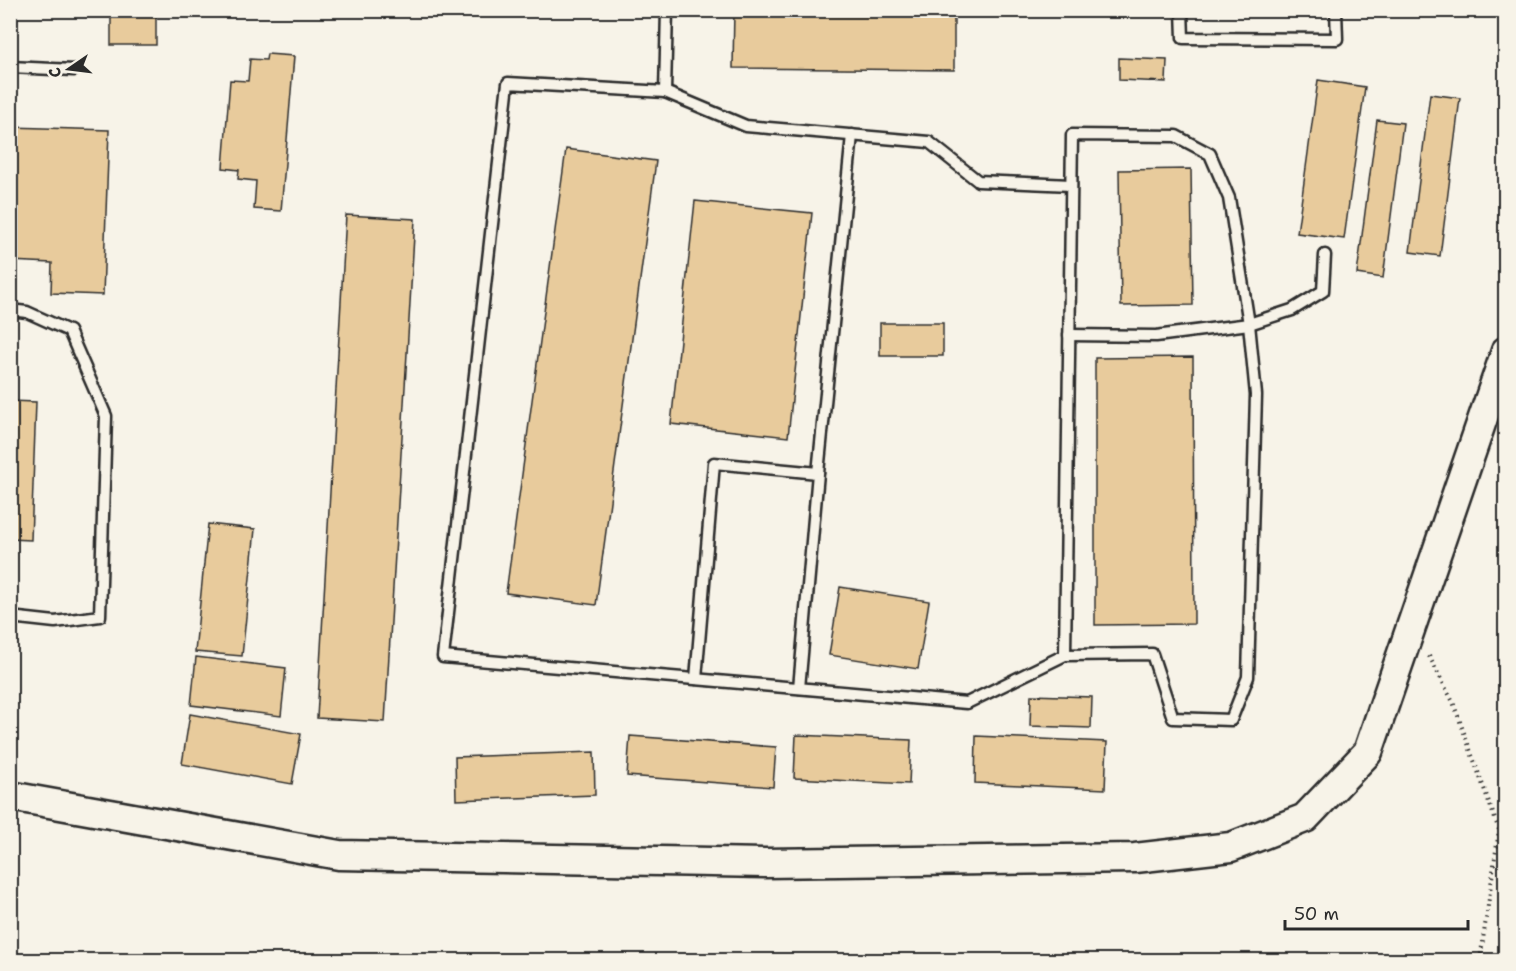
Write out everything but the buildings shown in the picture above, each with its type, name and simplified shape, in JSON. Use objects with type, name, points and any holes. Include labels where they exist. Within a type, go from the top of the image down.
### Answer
[{"type":"street","points":[[10,796],[339,855],[765,862],[1135,858],[1231,847],[1305,818],[1368,752],[1506,351]]},
{"type":"lane","points":[[665,92],[667,10]]},
{"type":"lane","points":[[1182,10],[1183,38],[1337,39],[1336,10]]},
{"type":"lane","points":[[10,67],[74,70]]},
{"type":"lane","points":[[1065,655],[1072,135],[1176,136],[1210,154],[1229,198],[1249,324],[1256,395],[1248,676],[1232,720],[1173,718],[1152,654],[1065,655],[967,704],[443,657],[508,82],[665,92],[746,126],[929,142],[978,181],[1071,185]]},
{"type":"lane","points":[[799,688],[852,135]]},
{"type":"lane","points":[[1069,335],[1156,336],[1249,324],[1292,310],[1323,291],[1325,255]]},
{"type":"lane","points":[[10,310],[27,312],[69,331],[106,416],[100,616],[55,622],[10,616]]},
{"type":"lane","points":[[696,679],[714,463],[818,473]]},
{"type":"path","points":[[1412,624],[1452,702],[1499,830],[1480,960]]}]
